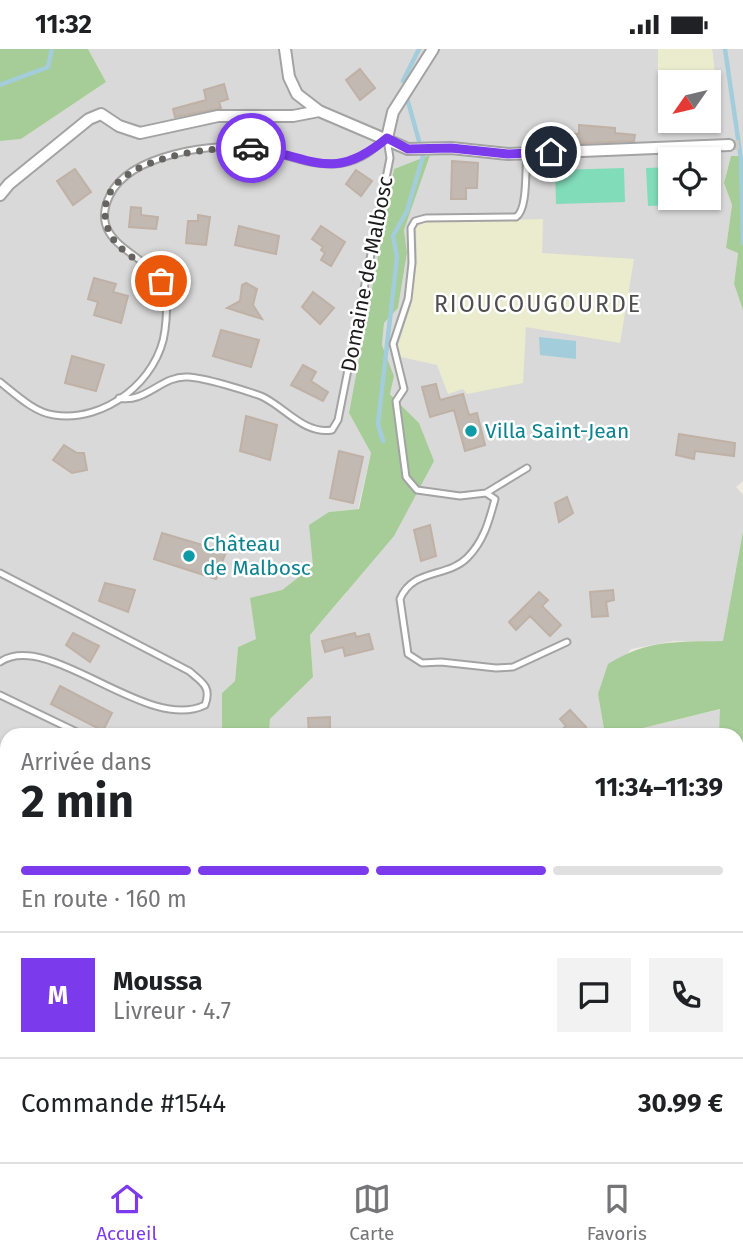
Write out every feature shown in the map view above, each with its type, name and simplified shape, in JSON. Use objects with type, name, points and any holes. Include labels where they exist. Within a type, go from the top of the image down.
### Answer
[{"type":"street","points":[[285,49],[289,77],[297,94],[319,111],[408,149],[451,148],[527,153],[729,145]]},
{"type":"street","points":[[387,138],[393,112],[433,49]]},
{"type":"street","points":[[0,195],[9,184],[89,119],[101,114],[119,126],[141,132],[218,116],[293,116],[319,111]]},
{"type":"lane","name":"Domaine de Malbosc","points":[[119,398],[132,401],[175,379],[188,377],[262,397],[322,432],[332,430],[338,420],[390,158],[387,138]]},
{"type":"lane","name":"Domaine de Malbosc","points":[[0,382],[52,415],[79,416],[119,398],[151,371],[160,355],[166,330],[166,299],[161,281],[151,269],[117,245],[108,228],[108,203],[121,181],[158,159],[189,150],[255,148],[307,162],[335,165],[364,157],[387,138]]},
{"type":"lane","points":[[527,153],[523,179],[524,207],[521,214],[516,217],[426,218],[415,221],[411,228],[412,263],[408,299],[393,344],[404,389],[396,401],[406,477],[417,490],[437,495],[486,493],[527,468]]},
{"type":"lane","points":[[486,493],[495,499],[484,536],[465,560],[413,580],[405,588],[400,599],[408,654],[422,663],[441,662],[496,669],[513,667],[567,642]]},
{"type":"lane","points":[[0,573],[189,671],[206,685],[209,695],[205,705],[182,711],[135,698],[34,655],[11,655],[0,662]]},
{"type":"lane","points":[[0,695],[68,728]]},
{"type":"shaded area","points":[[88,49],[658,49],[658,133],[721,133],[721,70],[714,70],[712,49],[743,49],[743,156],[731,156],[724,183],[732,205],[726,248],[738,252],[734,284],[743,310],[743,481],[736,487],[743,495],[743,531],[723,642],[674,641],[631,649],[598,694],[604,728],[269,728],[270,719],[313,677],[310,635],[346,593],[419,423],[390,393],[394,376],[382,345],[384,323],[398,308],[407,254],[404,230],[429,156],[394,169],[349,413],[371,453],[358,509],[329,512],[313,566],[282,590],[256,639],[238,647],[235,681],[222,693],[222,728],[0,728],[0,141],[21,139],[106,82]]},
{"type":"shaded area","points":[[721,709],[720,728],[643,728]]},
{"type":"green space","points":[[0,49],[88,49],[106,82],[21,139],[0,141]]},
{"type":"green space","points":[[658,49],[712,49],[714,70],[658,70]]},
{"type":"green space","points":[[430,155],[404,230],[407,253],[398,308],[384,323],[382,345],[394,376],[390,394],[419,423],[434,461],[394,536],[310,635],[313,677],[270,719],[269,728],[222,728],[222,693],[235,681],[238,647],[256,639],[250,598],[282,590],[313,566],[309,525],[329,512],[359,509],[371,453],[349,413],[394,169]]},
{"type":"green space","points":[[731,156],[743,156],[743,310],[734,284],[738,253],[726,248],[732,205],[724,183]]},
{"type":"green space","points":[[624,168],[625,202],[556,204],[555,170]]},
{"type":"green space","points":[[646,168],[658,168],[658,206],[648,206]]},
{"type":"green space","points":[[543,219],[542,253],[634,259],[620,343],[526,327],[523,383],[467,394],[463,389],[448,394],[437,365],[401,357],[398,346],[411,305],[417,260],[416,227],[425,222]]},
{"type":"green space","points":[[743,531],[743,728],[719,728],[720,709],[643,728],[604,728],[598,694],[608,664],[637,650],[664,643],[723,641]]},
{"type":"water","points":[[539,337],[576,341],[576,359],[540,355]]},
{"type":"building","points":[[360,69],[375,88],[360,100],[346,80]]},
{"type":"building","points":[[224,84],[228,99],[219,102],[221,108],[175,117],[173,109],[206,100],[204,90]]},
{"type":"building","points":[[579,125],[615,128],[615,133],[635,135],[634,141],[563,144],[565,133],[579,134]]},
{"type":"building","points":[[452,161],[478,163],[477,188],[466,188],[466,199],[451,199]]},
{"type":"building","points":[[75,169],[91,192],[73,205],[57,181]]},
{"type":"building","points":[[356,170],[372,181],[361,196],[346,184]]},
{"type":"building","points":[[131,207],[141,208],[141,215],[158,217],[156,229],[129,227]]},
{"type":"building","points":[[198,215],[210,217],[206,245],[186,243],[188,221],[198,221]]},
{"type":"building","points":[[239,226],[279,236],[276,254],[235,245]]},
{"type":"building","points":[[321,226],[345,242],[331,266],[321,260],[325,253],[321,250],[323,247],[312,239]]},
{"type":"building","points":[[94,278],[116,284],[113,292],[128,296],[121,323],[94,315],[98,302],[88,299]]},
{"type":"building","points":[[246,283],[257,289],[253,305],[262,319],[227,308],[240,301],[242,285]]},
{"type":"building","points":[[313,292],[334,308],[320,324],[302,307]]},
{"type":"building","points":[[221,330],[259,340],[251,367],[213,356]]},
{"type":"building","points":[[72,356],[104,365],[96,391],[65,383]]},
{"type":"building","points":[[303,365],[316,372],[311,381],[328,392],[323,401],[291,385]]},
{"type":"building","name":"Villa Saint-Jean","points":[[436,384],[440,400],[463,394],[469,415],[477,413],[485,445],[465,451],[454,410],[430,417],[422,387]]},
{"type":"building","points":[[246,416],[277,425],[270,460],[240,451]]},
{"type":"building","points":[[679,434],[735,443],[734,456],[695,451],[694,459],[676,455]]},
{"type":"building","points":[[64,445],[77,453],[84,453],[87,470],[72,473],[53,460]]},
{"type":"building","points":[[339,451],[363,457],[353,503],[330,498]]},
{"type":"building","points":[[567,497],[573,513],[559,522],[555,503]]},
{"type":"building","points":[[430,525],[436,556],[421,561],[414,530]]},
{"type":"building","name":"Château de Malbosc","points":[[162,533],[226,552],[216,579],[154,559]]},
{"type":"building","points":[[105,583],[135,590],[128,612],[99,601]]},
{"type":"building","points":[[613,590],[614,600],[606,602],[608,616],[592,617],[590,592]]},
{"type":"building","points":[[539,592],[548,600],[542,606],[561,625],[550,636],[530,616],[516,630],[509,622]]},
{"type":"building","points":[[73,633],[99,646],[90,662],[66,645]]},
{"type":"building","points":[[355,633],[356,637],[369,634],[373,649],[345,656],[343,647],[325,652],[322,641]]},
{"type":"building","points":[[60,686],[112,713],[104,728],[97,728],[51,704]]},
{"type":"building","points":[[570,710],[586,728],[564,728],[566,726],[560,719]]},
{"type":"building","points":[[330,717],[330,728],[309,728],[308,718]]},
{"type":"waterway","points":[[0,85],[48,67],[52,49]]},
{"type":"waterway","points":[[403,81],[419,49]]},
{"type":"waterway","points":[[725,49],[741,159],[743,243]]},
{"type":"waterway","points":[[407,98],[419,141]]},
{"type":"waterway","points":[[383,441],[378,424],[397,257],[393,236],[407,211],[423,156]]},
{"type":"tunnel","points":[[729,145],[743,145]]},
{"type":"way so far","points":[[161,281],[151,269],[117,245],[108,228],[106,211],[110,195],[121,181],[158,159],[189,150],[251,148]]},
{"type":"place","name":"Villa Saint-Jean","points":[[471,431]]},
{"type":"place","name":"Château de Malbosc","points":[[189,556]]},
{"type":"district","name":"RIOUCOUGOURDE","points":[[538,304]]},
{"type":"route","points":[[251,148],[307,162],[335,165],[364,157],[387,138],[408,149],[451,148],[508,154],[551,152]]}]
